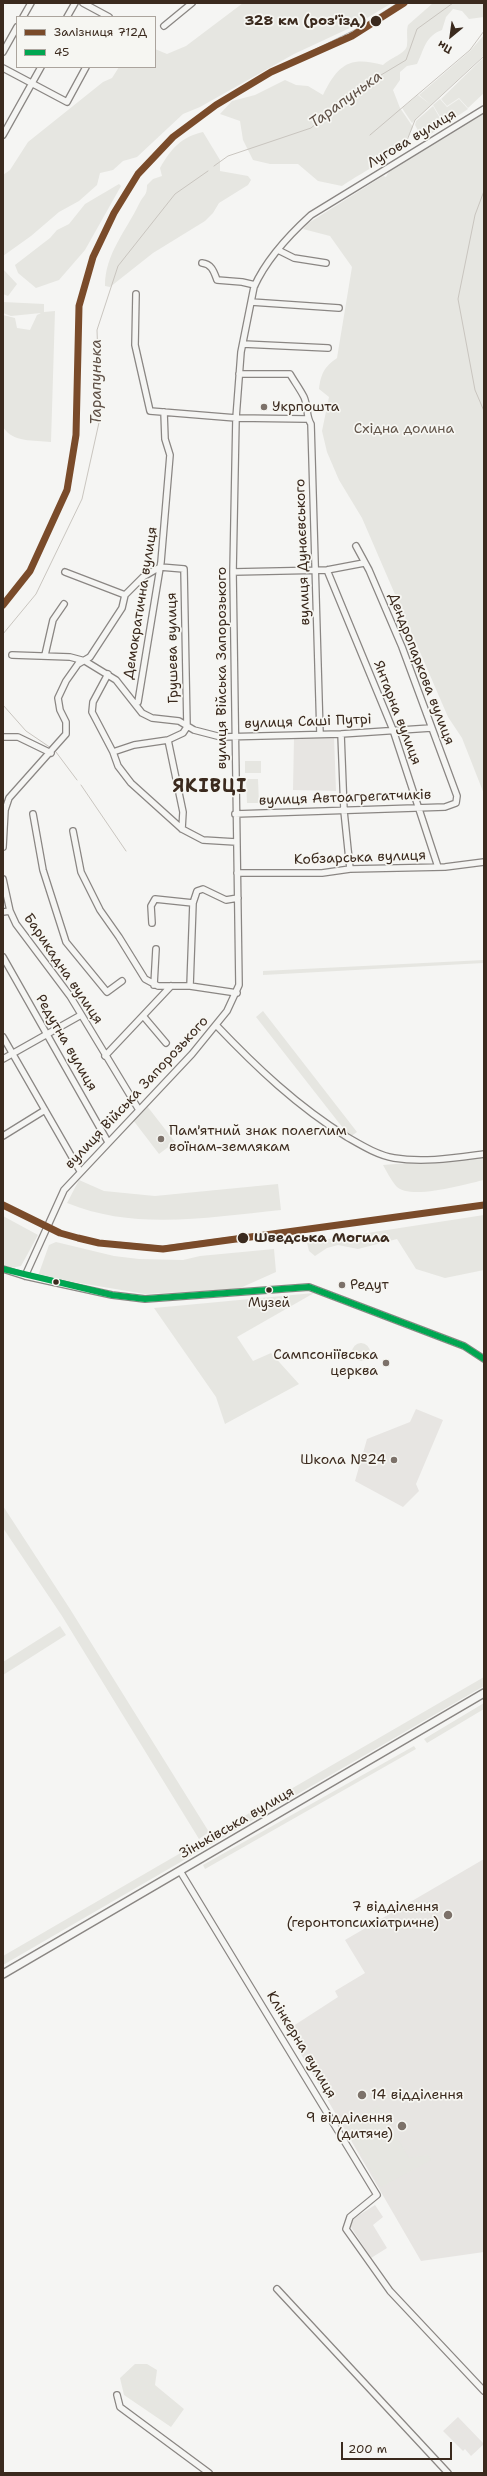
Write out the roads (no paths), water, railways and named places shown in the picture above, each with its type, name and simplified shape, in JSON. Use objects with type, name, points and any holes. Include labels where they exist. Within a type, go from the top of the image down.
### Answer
[{"type":"main road","name":"Зіньківська вулиця","points":[[3,1974],[484,1693]]},
{"type":"street","points":[[24,16],[31,3]]},
{"type":"street","points":[[68,16],[75,3]]},
{"type":"street","points":[[83,3],[107,16]]},
{"type":"street","points":[[164,26],[192,3]]},
{"type":"street","points":[[3,52],[16,29]]},
{"type":"street","points":[[3,68],[67,102],[85,68]]},
{"type":"street","points":[[3,135],[40,68]]},
{"type":"street","name":"Лугова вулиця","points":[[353,189],[484,109]]},
{"type":"street","name":"вулиця Війська Запорозького","points":[[25,1276],[53,1211],[64,1190],[216,1026],[237,993],[240,970],[235,814],[233,572],[236,418],[243,344],[255,285],[278,250],[297,227],[311,215],[353,189]]},
{"type":"street","points":[[278,250],[294,258],[326,263]]},
{"type":"street","points":[[202,263],[208,263],[217,280],[242,282],[255,285]]},
{"type":"street","points":[[136,294],[136,345],[150,411],[236,418],[308,419]]},
{"type":"street","points":[[251,302],[339,308]]},
{"type":"street","points":[[243,344],[328,348]]},
{"type":"street","name":"вулиця Дунаєвського","points":[[239,374],[290,374],[304,397],[308,419],[311,424],[320,734]]},
{"type":"street","name":"Демократична вулиця","points":[[138,702],[160,567],[170,455],[165,439],[164,412]]},
{"type":"street","name":"Дендропаркова вулиця","points":[[356,546],[402,647],[457,796],[456,803]]},
{"type":"street","points":[[233,572],[327,570],[364,563]]},
{"type":"street","points":[[3,847],[5,810],[9,798],[37,765],[51,753],[66,734],[66,722],[60,710],[58,698],[66,681],[78,664],[85,661],[122,608],[125,595],[143,577],[160,567]]},
{"type":"street","name":"Грушева вулиця","points":[[160,567],[184,569],[187,727]]},
{"type":"street","name":"Янтарна вулиця","points":[[327,570],[393,730],[438,867]]},
{"type":"street","points":[[65,572],[125,595]]},
{"type":"street","points":[[45,655],[53,620],[64,604]]},
{"type":"street","name":"вулиця Саші Путрі","points":[[12,655],[70,657],[85,661],[116,680],[142,713],[152,718],[179,721],[187,727],[221,737],[341,734],[431,728]]},
{"type":"street","points":[[108,674],[93,702],[92,712],[113,752],[118,766],[131,783],[182,829],[203,840],[236,842]]},
{"type":"street","points":[[113,752],[134,745],[168,740],[183,733],[187,727]]},
{"type":"street","points":[[341,734],[344,811],[350,869]]},
{"type":"street","points":[[3,737],[18,737],[51,753]]},
{"type":"street","points":[[168,740],[183,812],[182,829]]},
{"type":"street","name":"вулиця Автоагрегатчиків","points":[[235,814],[445,807],[456,803]]},
{"type":"street","points":[[33,814],[43,870],[66,942],[107,992],[122,981]]},
{"type":"street","points":[[73,830],[81,872],[100,910],[145,979],[154,985],[190,986],[237,993]]},
{"type":"street","name":"Кобзарська вулиця","points":[[237,873],[322,873],[350,869],[438,867],[484,862]]},
{"type":"street","name":"Барикадна вулиця","points":[[3,879],[10,911],[16,924],[70,996],[139,1110]]},
{"type":"street","points":[[190,986],[193,903],[199,888],[226,900],[238,898]]},
{"type":"street","points":[[152,923],[151,906],[155,900],[193,903]]},
{"type":"street","points":[[3,912],[10,911]]},
{"type":"street","points":[[154,985],[156,949]]},
{"type":"street","name":"Редутна вулиця","points":[[3,957],[108,1142]]},
{"type":"street","points":[[105,1056],[144,1017],[171,986]]},
{"type":"street","points":[[3,1059],[46,1033],[81,1015]]},
{"type":"street","points":[[144,1017],[166,1043]]},
{"type":"street","points":[[216,1026],[297,1104],[372,1151],[395,1158],[431,1160],[484,1154]]},
{"type":"street","points":[[3,1037],[80,1171]]},
{"type":"street","points":[[3,1136],[45,1110]]},
{"type":"street","points":[[3,1268],[25,1276],[112,1295],[145,1299],[309,1287],[464,1346],[484,1359]]},
{"type":"street","name":"Клінкерна вулиця","points":[[180,1871],[376,2195],[350,2218],[346,2229],[390,2291],[484,2391]]},
{"type":"street","points":[[277,2289],[448,2473]]},
{"type":"street","points":[[117,2394],[120,2407],[209,2473]]},
{"type":"waterway","name":"Тарапунька","points":[[214,166],[228,156],[311,128],[356,90],[406,60],[417,29],[453,3]]},
{"type":"waterway","points":[[370,135],[470,50],[484,31]]},
{"type":"waterway","points":[[406,143],[415,120],[484,56]]},
{"type":"waterway","name":"Тарапунька","points":[[3,634],[36,594],[82,499],[100,418],[97,330],[118,266],[175,194],[208,171]]},
{"type":"waterway","name":"Тарапунька","points":[[484,191],[475,215],[458,299],[475,390],[484,411]]},
{"type":"waterway","name":"Тарапунька","points":[[3,705],[26,731],[51,748]]},
{"type":"waterway","name":"Тарапунька","points":[[56,752],[77,780]]},
{"type":"waterway","name":"Тарапунька","points":[[81,785],[126,851]]},
{"type":"railway","points":[[271,72],[358,29],[399,3]]},
{"type":"railway","points":[[120,1243],[162,1247],[267,1233]]},
{"type":"rail line","name":"712Д","points":[[3,605],[30,571],[67,490],[76,435],[79,306],[93,257],[114,213],[138,174],[173,137],[216,105],[271,72],[352,36],[404,3]]},
{"type":"rail line","name":"712Д","points":[[3,1205],[60,1233],[78,1238],[99,1243],[163,1249],[484,1205]]},
{"type":"place","name":"328 км (роз'їзд)","points":[[376,21]]},
{"type":"place","name":"Укрпошта","points":[[264,407]]},
{"type":"place","name":"Пам'ятний знак полеглим воїнам-землякам","points":[[161,1139]]},
{"type":"place","name":"Шведська Могила","points":[[243,1238]]},
{"type":"place","name":"Редут","points":[[342,1285]]},
{"type":"place","name":"Музей","points":[[269,1290]]},
{"type":"place","name":"Сампсоніївська церква","points":[[386,1363]]},
{"type":"place","name":"Школа №24","points":[[394,1460]]},
{"type":"place","name":"7 відділення (геронтопсихіатричне)","points":[[448,1915]]},
{"type":"place","name":"14 відділення","points":[[362,2095]]},
{"type":"place","name":"9 відділення (дитяче)","points":[[402,2126]]},
{"type":"district","name":"ЯКІВЦІ","points":[[210,787]]},
{"type":"park label","name":"Східна долина","points":[[404,429]]}]
